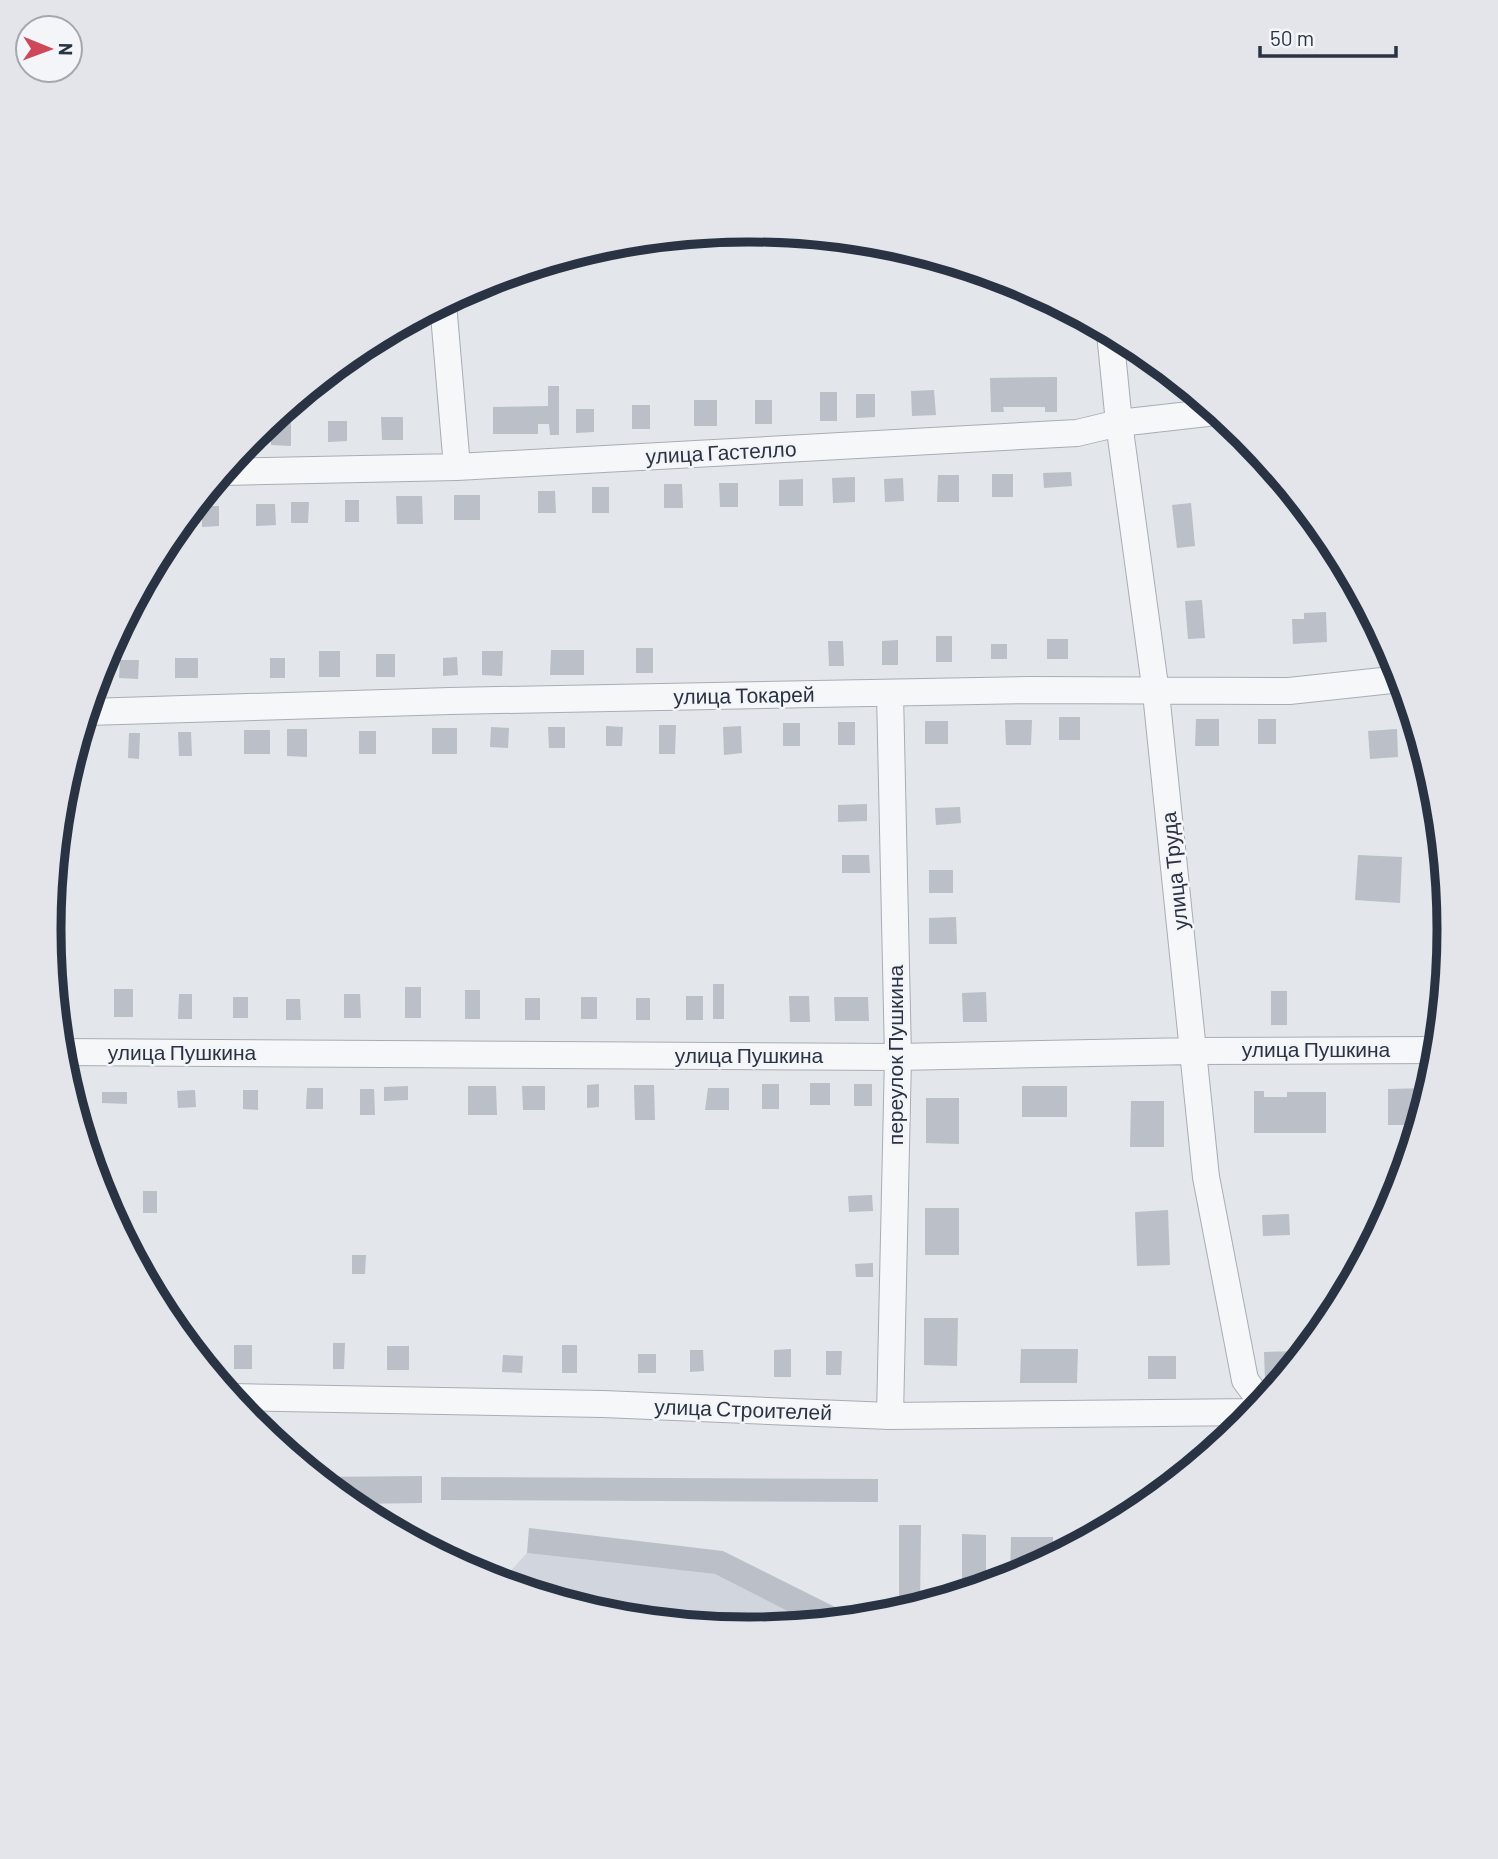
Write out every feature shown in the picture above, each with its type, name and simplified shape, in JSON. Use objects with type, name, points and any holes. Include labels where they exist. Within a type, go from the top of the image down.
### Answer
[{"type":"street","points":[[444,314],[457,467]]},
{"type":"street","name":"улица Труда","points":[[1111,346],[1119,423],[1157,693],[1206,1177],[1245,1380],[1255,1394]]},
{"type":"street","name":"улица Гастелло","points":[[236,472],[457,467],[1077,433],[1119,423],[1204,413]]},
{"type":"street","name":"улица Токарей","points":[[97,712],[450,701],[1030,690],[1157,693],[1289,691],[1389,680]]},
{"type":"street","name":"переулок Пушкина","points":[[890,693],[898,1057],[890,1416]]},
{"type":"street","name":"улица Пушкина","points":[[72,1052],[898,1057],[1193,1051],[1426,1050]]},
{"type":"street","name":"улица Строителей","points":[[245,1397],[603,1404],[890,1416],[1239,1412]]},
{"type":"shaded area","points":[[527,1553],[715,1574],[797,1616],[704,1616],[659,1611],[571,1594],[508,1573]]},
{"type":"building","points":[[1057,377],[1057,412],[1045,412],[1045,407],[1003,407],[1004,412],[991,412],[990,378]]},
{"type":"building","points":[[548,386],[559,386],[559,435],[550,435],[549,424],[538,424],[538,434],[493,434],[493,407],[548,406]]},
{"type":"building","points":[[934,390],[936,415],[912,416],[911,391]]},
{"type":"building","points":[[820,392],[837,392],[837,421],[820,421]]},
{"type":"building","points":[[856,394],[875,394],[875,417],[856,418]]},
{"type":"building","points":[[694,400],[717,400],[717,426],[694,426]]},
{"type":"building","points":[[755,400],[772,400],[772,424],[755,424]]},
{"type":"building","points":[[632,405],[650,405],[650,429],[632,429]]},
{"type":"building","points":[[576,409],[594,409],[594,432],[576,433]]},
{"type":"building","points":[[291,417],[291,446],[271,445],[271,435]]},
{"type":"building","points":[[381,417],[403,417],[403,440],[382,440]]},
{"type":"building","points":[[328,421],[347,421],[347,441],[328,442]]},
{"type":"building","points":[[1071,472],[1072,486],[1044,488],[1043,473]]},
{"type":"building","points":[[992,474],[1013,474],[1013,497],[992,497]]},
{"type":"building","points":[[938,475],[959,475],[959,502],[937,502]]},
{"type":"building","points":[[855,477],[855,502],[833,503],[832,478]]},
{"type":"building","points":[[903,478],[904,501],[885,502],[884,479]]},
{"type":"building","points":[[803,479],[803,506],[779,506],[779,480]]},
{"type":"building","points":[[719,483],[738,483],[738,507],[720,507]]},
{"type":"building","points":[[664,484],[682,484],[683,508],[664,508]]},
{"type":"building","points":[[592,487],[609,487],[609,513],[592,513]]},
{"type":"building","points":[[538,491],[555,491],[556,513],[538,513]]},
{"type":"building","points":[[454,495],[480,495],[480,520],[454,520]]},
{"type":"building","points":[[396,496],[422,496],[423,524],[397,524]]},
{"type":"building","points":[[345,500],[359,500],[359,522],[345,522]]},
{"type":"building","points":[[291,502],[309,502],[308,523],[291,523]]},
{"type":"building","points":[[1191,503],[1195,546],[1177,548],[1172,505]]},
{"type":"building","points":[[256,504],[275,504],[276,525],[256,526]]},
{"type":"building","points":[[207,506],[219,506],[219,526],[202,527],[203,511]]},
{"type":"building","points":[[1202,600],[1205,638],[1188,639],[1185,601]]},
{"type":"building","points":[[1326,612],[1327,642],[1293,644],[1292,619],[1304,619],[1304,613]]},
{"type":"building","points":[[936,636],[952,636],[952,662],[936,662]]},
{"type":"building","points":[[1047,639],[1068,639],[1068,659],[1047,659]]},
{"type":"building","points":[[898,640],[898,665],[882,665],[882,641]]},
{"type":"building","points":[[828,641],[843,641],[844,666],[829,666]]},
{"type":"building","points":[[991,644],[1007,644],[1007,659],[991,659]]},
{"type":"building","points":[[636,648],[653,648],[653,673],[636,673]]},
{"type":"building","points":[[551,650],[584,650],[584,675],[550,675]]},
{"type":"building","points":[[319,651],[340,651],[340,677],[319,677]]},
{"type":"building","points":[[482,651],[503,651],[502,676],[482,675]]},
{"type":"building","points":[[376,654],[395,654],[395,677],[376,677]]},
{"type":"building","points":[[457,657],[458,675],[443,676],[443,658]]},
{"type":"building","points":[[175,658],[198,658],[198,678],[175,678]]},
{"type":"building","points":[[270,658],[285,658],[285,678],[270,678]]},
{"type":"building","points":[[120,660],[139,660],[138,679],[119,678]]},
{"type":"building","points":[[1059,717],[1080,717],[1080,740],[1059,740]]},
{"type":"building","points":[[1196,719],[1219,719],[1219,746],[1195,746]]},
{"type":"building","points":[[1258,719],[1276,719],[1276,744],[1258,744]]},
{"type":"building","points":[[1005,720],[1032,720],[1031,745],[1006,745]]},
{"type":"building","points":[[925,721],[948,721],[948,744],[925,744]]},
{"type":"building","points":[[838,722],[855,722],[855,745],[838,745]]},
{"type":"building","points":[[783,723],[800,723],[800,746],[783,746]]},
{"type":"building","points":[[659,725],[676,725],[675,754],[659,754]]},
{"type":"building","points":[[606,726],[623,727],[622,746],[606,746]]},
{"type":"building","points":[[741,726],[742,753],[724,755],[723,727]]},
{"type":"building","points":[[491,727],[509,728],[508,748],[490,747]]},
{"type":"building","points":[[548,727],[565,727],[565,748],[549,748]]},
{"type":"building","points":[[432,728],[457,728],[457,754],[432,754]]},
{"type":"building","points":[[287,729],[307,729],[307,757],[287,756]]},
{"type":"building","points":[[1397,729],[1398,757],[1370,759],[1368,731]]},
{"type":"building","points":[[244,730],[270,730],[270,754],[244,754]]},
{"type":"building","points":[[359,731],[376,731],[376,754],[359,754]]},
{"type":"building","points":[[178,732],[191,732],[192,756],[179,756]]},
{"type":"building","points":[[129,733],[140,733],[139,759],[128,758]]},
{"type":"building","points":[[867,804],[867,821],[838,822],[838,805]]},
{"type":"building","points":[[960,807],[961,823],[936,825],[935,808]]},
{"type":"building","points":[[842,855],[869,855],[870,873],[842,873]]},
{"type":"building","points":[[1358,855],[1402,857],[1400,903],[1355,900]]},
{"type":"building","points":[[929,870],[953,870],[953,893],[929,893]]},
{"type":"building","points":[[956,917],[957,944],[929,944],[929,918]]},
{"type":"building","points":[[713,984],[724,984],[724,1019],[713,1019]]},
{"type":"building","points":[[405,987],[421,987],[421,1018],[405,1018]]},
{"type":"building","points":[[114,989],[133,989],[133,1017],[114,1017]]},
{"type":"building","points":[[465,990],[480,990],[480,1019],[465,1019]]},
{"type":"building","points":[[1271,991],[1287,991],[1287,1025],[1271,1025]]},
{"type":"building","points":[[986,992],[987,1022],[963,1022],[962,993]]},
{"type":"building","points":[[179,994],[192,994],[192,1019],[178,1019]]},
{"type":"building","points":[[344,994],[360,994],[361,1018],[344,1018]]},
{"type":"building","points":[[686,996],[703,996],[703,1020],[686,1020]]},
{"type":"building","points":[[789,996],[809,996],[810,1022],[790,1022]]},
{"type":"building","points":[[233,997],[248,997],[248,1018],[233,1018]]},
{"type":"building","points":[[581,997],[597,997],[597,1019],[581,1019]]},
{"type":"building","points":[[834,997],[868,997],[869,1021],[835,1021]]},
{"type":"building","points":[[525,998],[540,998],[540,1020],[525,1020]]},
{"type":"building","points":[[636,998],[650,998],[650,1020],[636,1020]]},
{"type":"building","points":[[286,999],[300,999],[301,1020],[286,1020]]},
{"type":"building","points":[[810,1083],[830,1083],[830,1105],[810,1105]]},
{"type":"building","points":[[599,1084],[599,1107],[587,1108],[587,1085]]},
{"type":"building","points":[[762,1084],[779,1084],[779,1109],[762,1109]]},
{"type":"building","points":[[854,1084],[872,1084],[872,1106],[854,1106]]},
{"type":"building","points":[[634,1085],[654,1085],[655,1120],[635,1120]]},
{"type":"building","points":[[408,1086],[408,1100],[384,1101],[384,1087]]},
{"type":"building","points":[[468,1086],[496,1086],[497,1115],[468,1115]]},
{"type":"building","points":[[522,1086],[545,1086],[545,1110],[523,1110]]},
{"type":"building","points":[[1022,1086],[1067,1086],[1067,1117],[1022,1117]]},
{"type":"building","points":[[307,1088],[323,1088],[323,1109],[306,1109]]},
{"type":"building","points":[[708,1088],[729,1088],[729,1110],[705,1110]]},
{"type":"building","points":[[1418,1088],[1408,1125],[1388,1125],[1388,1089]]},
{"type":"building","points":[[360,1089],[374,1089],[375,1115],[360,1115]]},
{"type":"building","points":[[195,1090],[196,1107],[178,1108],[177,1091]]},
{"type":"building","points":[[243,1090],[258,1090],[258,1110],[243,1109]]},
{"type":"building","points":[[1254,1091],[1264,1091],[1264,1097],[1287,1097],[1287,1092],[1326,1092],[1326,1133],[1254,1133]]},
{"type":"building","points":[[102,1092],[127,1092],[127,1104],[102,1103]]},
{"type":"building","points":[[926,1098],[959,1098],[959,1144],[926,1143]]},
{"type":"building","points":[[1131,1101],[1164,1101],[1164,1147],[1130,1147]]},
{"type":"building","points":[[143,1191],[157,1191],[157,1213],[143,1213]]},
{"type":"building","points":[[872,1195],[873,1211],[849,1212],[848,1196]]},
{"type":"building","points":[[925,1208],[959,1208],[959,1255],[925,1255]]},
{"type":"building","points":[[1168,1210],[1170,1265],[1137,1266],[1135,1212]]},
{"type":"building","points":[[1289,1214],[1290,1235],[1263,1236],[1262,1215]]},
{"type":"building","points":[[352,1255],[366,1255],[365,1274],[352,1274]]},
{"type":"building","points":[[873,1263],[873,1277],[856,1277],[855,1264]]},
{"type":"building","points":[[924,1318],[958,1318],[957,1366],[924,1365]]},
{"type":"building","points":[[333,1343],[345,1343],[344,1369],[333,1369]]},
{"type":"building","points":[[234,1345],[252,1345],[252,1369],[234,1369]]},
{"type":"building","points":[[562,1345],[577,1345],[577,1373],[562,1373]]},
{"type":"building","points":[[387,1346],[409,1346],[409,1370],[387,1370]]},
{"type":"building","points":[[791,1349],[791,1377],[774,1377],[774,1350]]},
{"type":"building","points":[[1021,1349],[1078,1349],[1077,1383],[1020,1383]]},
{"type":"building","points":[[690,1350],[703,1350],[704,1371],[690,1372]]},
{"type":"building","points":[[826,1351],[842,1351],[841,1375],[826,1375]]},
{"type":"building","points":[[1292,1351],[1268,1380],[1265,1380],[1264,1352]]},
{"type":"building","points":[[638,1354],[656,1354],[656,1373],[638,1373]]},
{"type":"building","points":[[503,1355],[523,1356],[522,1373],[502,1372]]},
{"type":"building","points":[[1148,1356],[1176,1356],[1176,1379],[1148,1379]]},
{"type":"building","points":[[422,1476],[422,1503],[371,1504],[333,1477]]},
{"type":"building","points":[[441,1477],[878,1479],[878,1502],[441,1500]]},
{"type":"building","points":[[899,1525],[921,1525],[920,1596],[899,1600]]},
{"type":"building","points":[[529,1528],[723,1551],[842,1611],[797,1616],[715,1574],[527,1553]]},
{"type":"building","points":[[962,1534],[986,1535],[986,1575],[962,1583]]},
{"type":"building","points":[[1011,1537],[1053,1537],[1053,1546],[1010,1566]]}]
